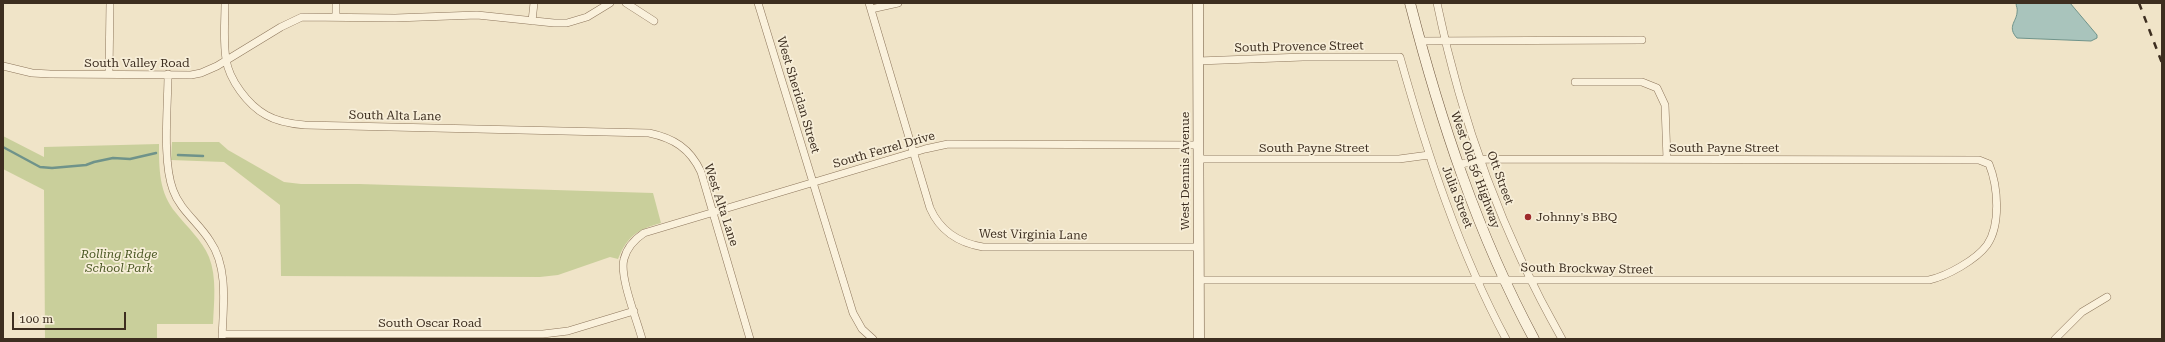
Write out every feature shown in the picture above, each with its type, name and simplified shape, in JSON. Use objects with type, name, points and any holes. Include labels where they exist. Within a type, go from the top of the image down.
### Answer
[{"type":"main road","name":"West Dennis Avenue","points":[[1198,3],[1199,339]]},
{"type":"main road","name":"West Old 56 Highway","points":[[1410,3],[1434,94],[1479,222],[1504,279],[1534,339]]},
{"type":"street","points":[[109,73],[110,3]]},
{"type":"street","points":[[225,3],[226,61]]},
{"type":"street","points":[[336,3],[336,17]]},
{"type":"street","points":[[532,21],[534,3]]},
{"type":"street","name":"South Valley Road","points":[[3,66],[32,73],[201,73],[226,61],[292,21],[302,17],[395,18],[458,15],[554,23],[575,21],[598,12],[610,3]]},
{"type":"street","points":[[626,3],[654,21]]},
{"type":"street","name":"West Sheridan Street","points":[[758,3],[853,313],[862,329],[873,339]]},
{"type":"street","points":[[870,6],[898,3]]},
{"type":"street","name":"Ott Street","points":[[1437,3],[1444,40],[1481,159],[1506,225],[1530,279],[1562,339]]},
{"type":"street","name":"West Virginia Lane","points":[[870,6],[933,215],[949,234],[971,245],[983,247],[1198,247]]},
{"type":"street","points":[[1420,41],[1642,40]]},
{"type":"street","name":"South Provence Street","points":[[1198,61],[1303,57],[1400,57]]},
{"type":"street","name":"Julia Street","points":[[1400,57],[1429,155],[1453,219],[1479,281],[1506,339]]},
{"type":"street","name":"South Alta Lane","points":[[226,61],[234,80],[254,106],[266,115],[294,124],[594,132]]},
{"type":"street","points":[[168,74],[169,176],[176,196],[211,242],[220,262],[222,275],[222,336]]},
{"type":"street","points":[[1575,82],[1642,82],[1657,88],[1662,96],[1665,113],[1667,159]]},
{"type":"street","name":"West Alta Lane","points":[[594,132],[649,133],[665,136],[687,150],[697,163],[750,339]]},
{"type":"street","name":"South Ferrel Drive","points":[[642,339],[623,272],[624,259],[629,247],[636,238],[655,229],[913,152],[948,144],[1198,145]]},
{"type":"street","name":"South Payne Street","points":[[1198,159],[1399,159],[1429,155]]},
{"type":"street","name":"South Payne Street","points":[[1458,165],[1481,159],[1979,160],[1989,164]]},
{"type":"street","name":"South Brockway Street","points":[[1199,280],[1917,280],[1941,277],[1970,259],[1986,246],[1993,232],[1995,193],[1994,180],[1989,164]]},
{"type":"street","points":[[2055,339],[2082,312],[2107,297]]},
{"type":"street","name":"South Oscar Road","points":[[222,336],[543,334],[568,331],[634,311]]},
{"type":"green space","name":"Rolling Ridge School Park","points":[[3,136],[44,157],[44,147],[159,144],[161,180],[166,197],[176,213],[202,245],[212,265],[214,290],[213,324],[157,324],[157,339],[45,339],[44,190],[3,169]]},
{"type":"green space","points":[[172,142],[219,142],[228,150],[284,182],[301,184],[359,184],[653,193],[661,223],[639,231],[634,235],[626,244],[618,259],[610,257],[558,275],[540,277],[281,276],[280,205],[224,162],[171,160]]},
{"type":"water","points":[[2016,3],[2070,3],[2097,35],[2097,38],[2091,41],[2017,38],[2012,28],[2017,13]]},
{"type":"waterway","points":[[3,147],[40,167],[52,168],[86,165],[113,158],[130,159],[156,153]]},
{"type":"waterway","points":[[178,155],[203,156]]},
{"type":"railway","points":[[2139,3],[2162,63]]},
{"type":"place","name":"Johnny's BBQ","points":[[1528,217]]}]
